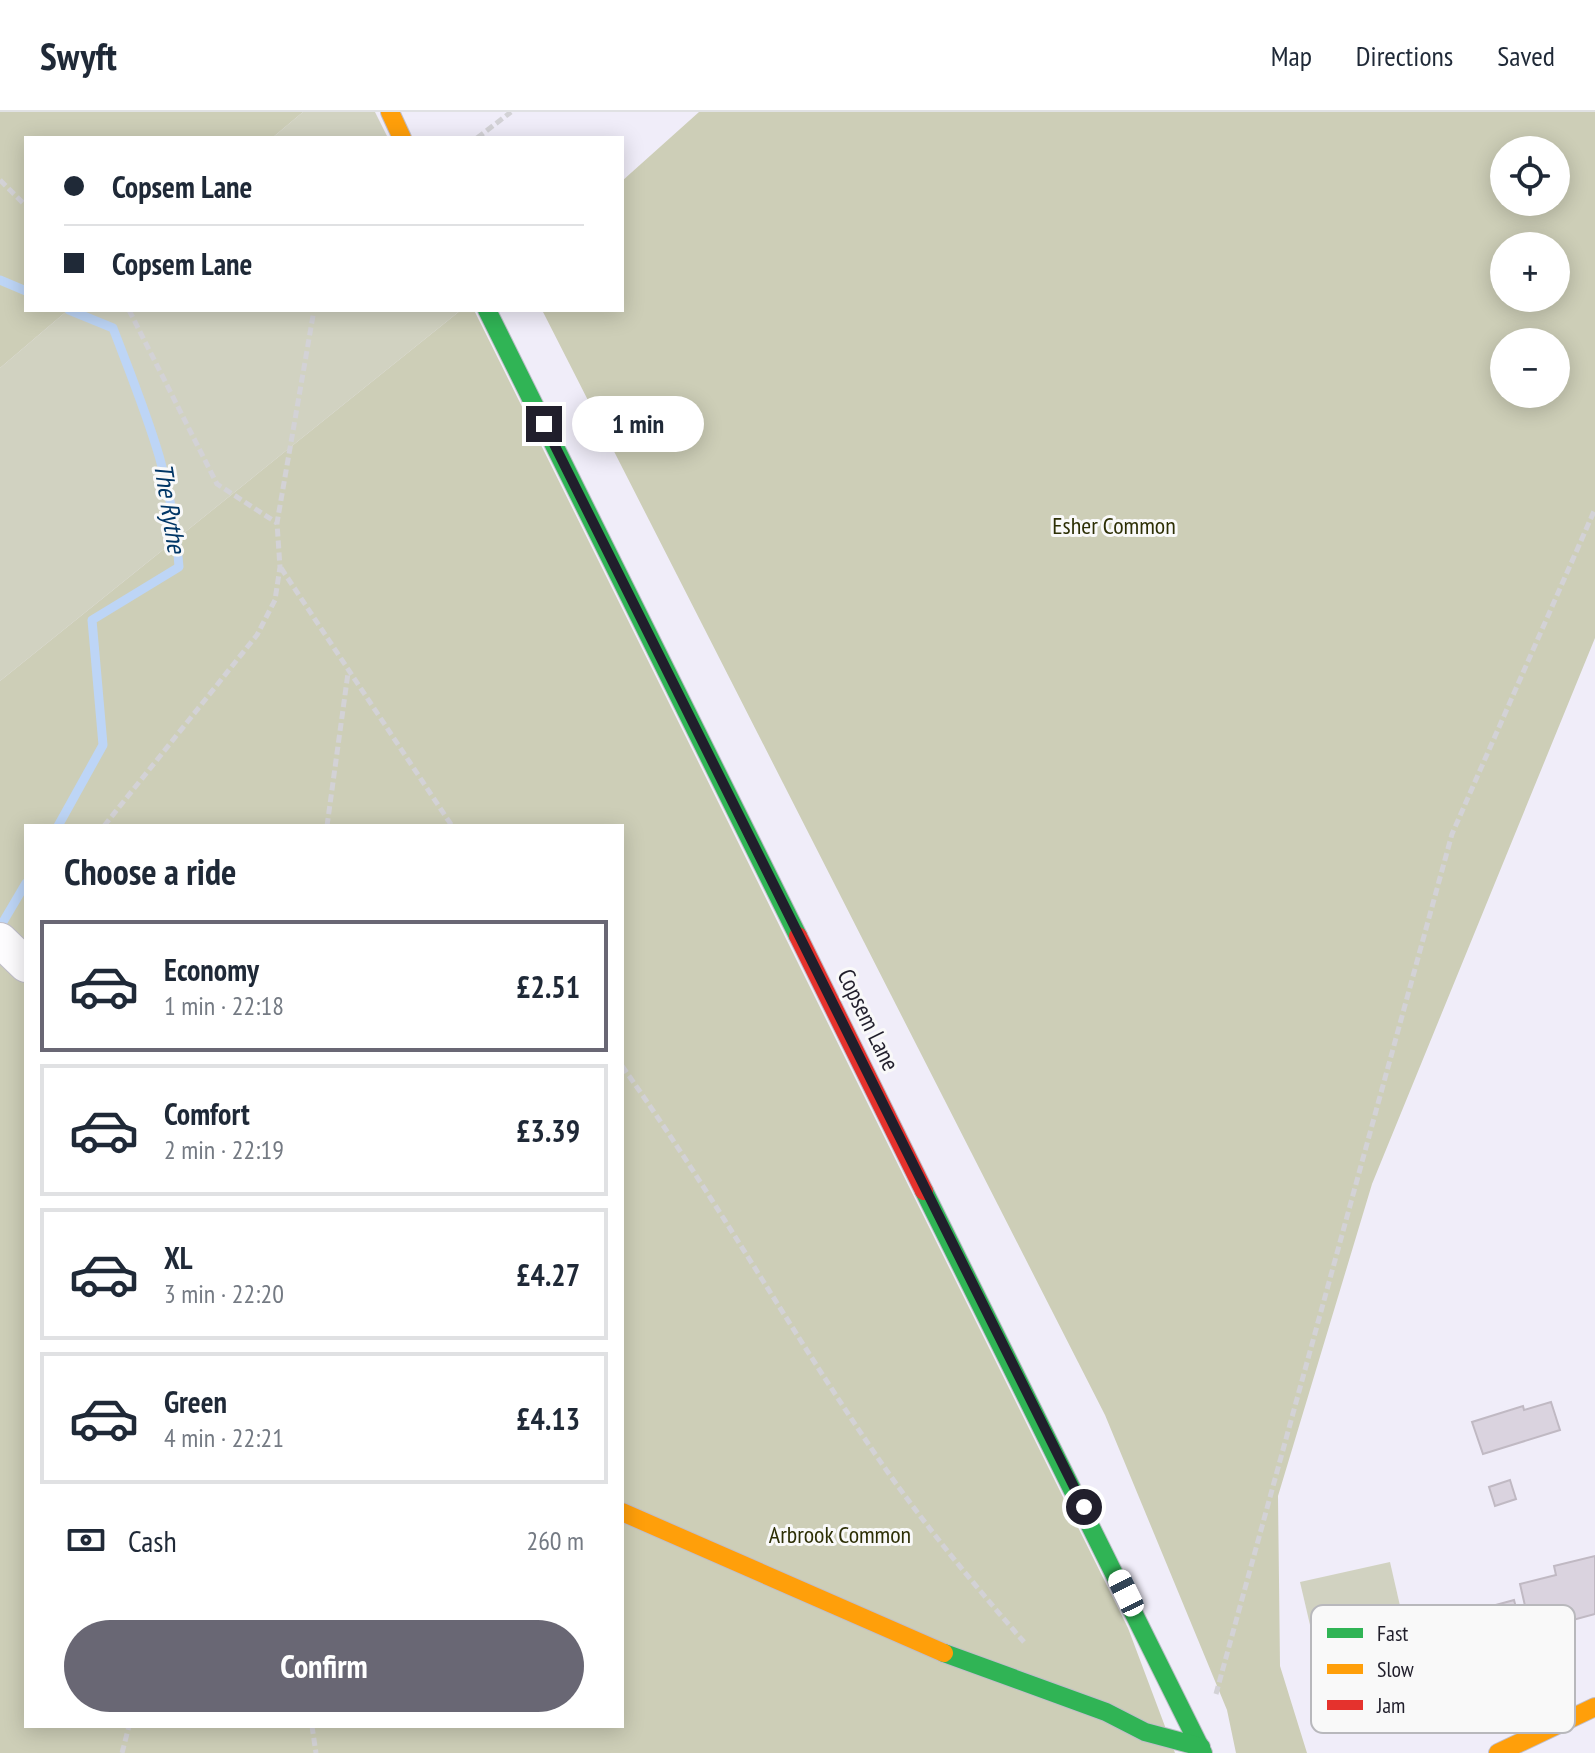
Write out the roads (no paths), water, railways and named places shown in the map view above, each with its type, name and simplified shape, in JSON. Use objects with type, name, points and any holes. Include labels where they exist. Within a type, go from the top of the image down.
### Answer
[{"type":"main road","points":[[390,112],[401,136]]},
{"type":"main road","name":"Copsem Lane","points":[[488,312],[1202,1750]]},
{"type":"main road","points":[[624,1513],[921,1645],[1106,1712],[1145,1732],[1202,1750]]},
{"type":"main road","points":[[1575,1716],[1595,1707]]},
{"type":"main road","points":[[1498,1753],[1540,1733]]},
{"type":"waterway","name":"The Rythe","points":[[0,280],[24,290]]},
{"type":"waterway","name":"The Rythe","points":[[59,824],[103,745],[92,620],[179,567],[171,503],[156,445],[113,328],[74,312]]},
{"type":"waterway","name":"The Rythe","points":[[0,927],[24,886]]},
{"type":"park label","name":"Esher Common","points":[[1114,526]]},
{"type":"park label","name":"Arbrook Common","points":[[840,1535]]}]
